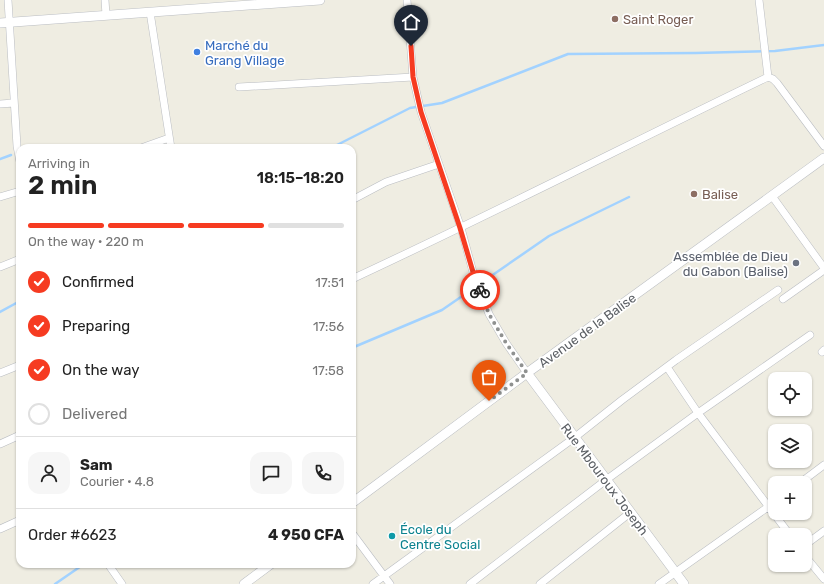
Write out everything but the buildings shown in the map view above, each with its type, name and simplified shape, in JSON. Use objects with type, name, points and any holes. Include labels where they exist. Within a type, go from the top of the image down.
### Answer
[{"type":"street","points":[[8,0],[4,23],[14,103],[17,144]]},
{"type":"street","points":[[105,0],[106,15]]},
{"type":"street","points":[[4,23],[150,12],[217,4],[320,0]]},
{"type":"street","points":[[407,0],[413,77],[421,112],[460,228],[475,279],[489,314],[506,343],[527,373]]},
{"type":"street","points":[[759,0],[768,77]]},
{"type":"street","points":[[150,12],[170,144]]},
{"type":"street","points":[[239,87],[413,77]]},
{"type":"street","points":[[356,277],[460,228],[768,77],[777,83],[824,146]]},
{"type":"street","points":[[0,104],[14,103]]},
{"type":"street","points":[[152,144],[169,138]]},
{"type":"street","name":"Avenue de la Balise","points":[[356,500],[527,373],[824,158]]},
{"type":"street","points":[[356,198],[386,182],[439,164]]},
{"type":"street","points":[[0,198],[16,192]]},
{"type":"street","points":[[772,196],[824,269],[783,299]]},
{"type":"street","points":[[0,266],[16,260]]},
{"type":"street","points":[[373,584],[574,438],[666,367],[778,290]]},
{"type":"street","points":[[470,584],[606,480],[698,413],[810,335]]},
{"type":"street","points":[[0,373],[16,367]]},
{"type":"street","points":[[666,367],[698,413],[768,505]]},
{"type":"street","name":"Rue Mbouroux Joseph","points":[[527,373],[684,584]]},
{"type":"street","points":[[0,444],[16,437]]},
{"type":"street","points":[[809,476],[824,465]]},
{"type":"street","points":[[659,584],[768,507]]},
{"type":"street","points":[[540,584],[631,512]]},
{"type":"street","points":[[0,529],[16,522]]},
{"type":"street","points":[[812,540],[824,531]]},
{"type":"street","points":[[356,538],[390,584]]},
{"type":"street","points":[[812,564],[824,579]]},
{"type":"street","points":[[111,568],[122,584]]},
{"type":"street","points":[[249,583],[266,568]]},
{"type":"waterway","points":[[339,144],[410,108],[442,103],[568,54],[775,51],[824,45]]},
{"type":"waterway","points":[[0,159],[11,155]]},
{"type":"waterway","points":[[356,346],[442,310],[549,236],[629,197]]},
{"type":"waterway","points":[[0,312],[16,303]]},
{"type":"waterway","points":[[55,584],[78,568]]},
{"type":"way so far","points":[[480,290],[489,314],[506,343],[527,373],[489,401]]},
{"type":"place","name":"Saint Roger","points":[[615,19]]},
{"type":"place","name":"Marché du Grang Village","points":[[197,52]]},
{"type":"place","name":"Balise","points":[[694,194]]},
{"type":"place","name":"Assemblée de Dieu du Gabon (Balise)","points":[[796,263]]},
{"type":"place","name":"École du Centre Social","points":[[392,536]]},
{"type":"route","points":[[411,46],[413,77],[421,112],[480,290]]}]
